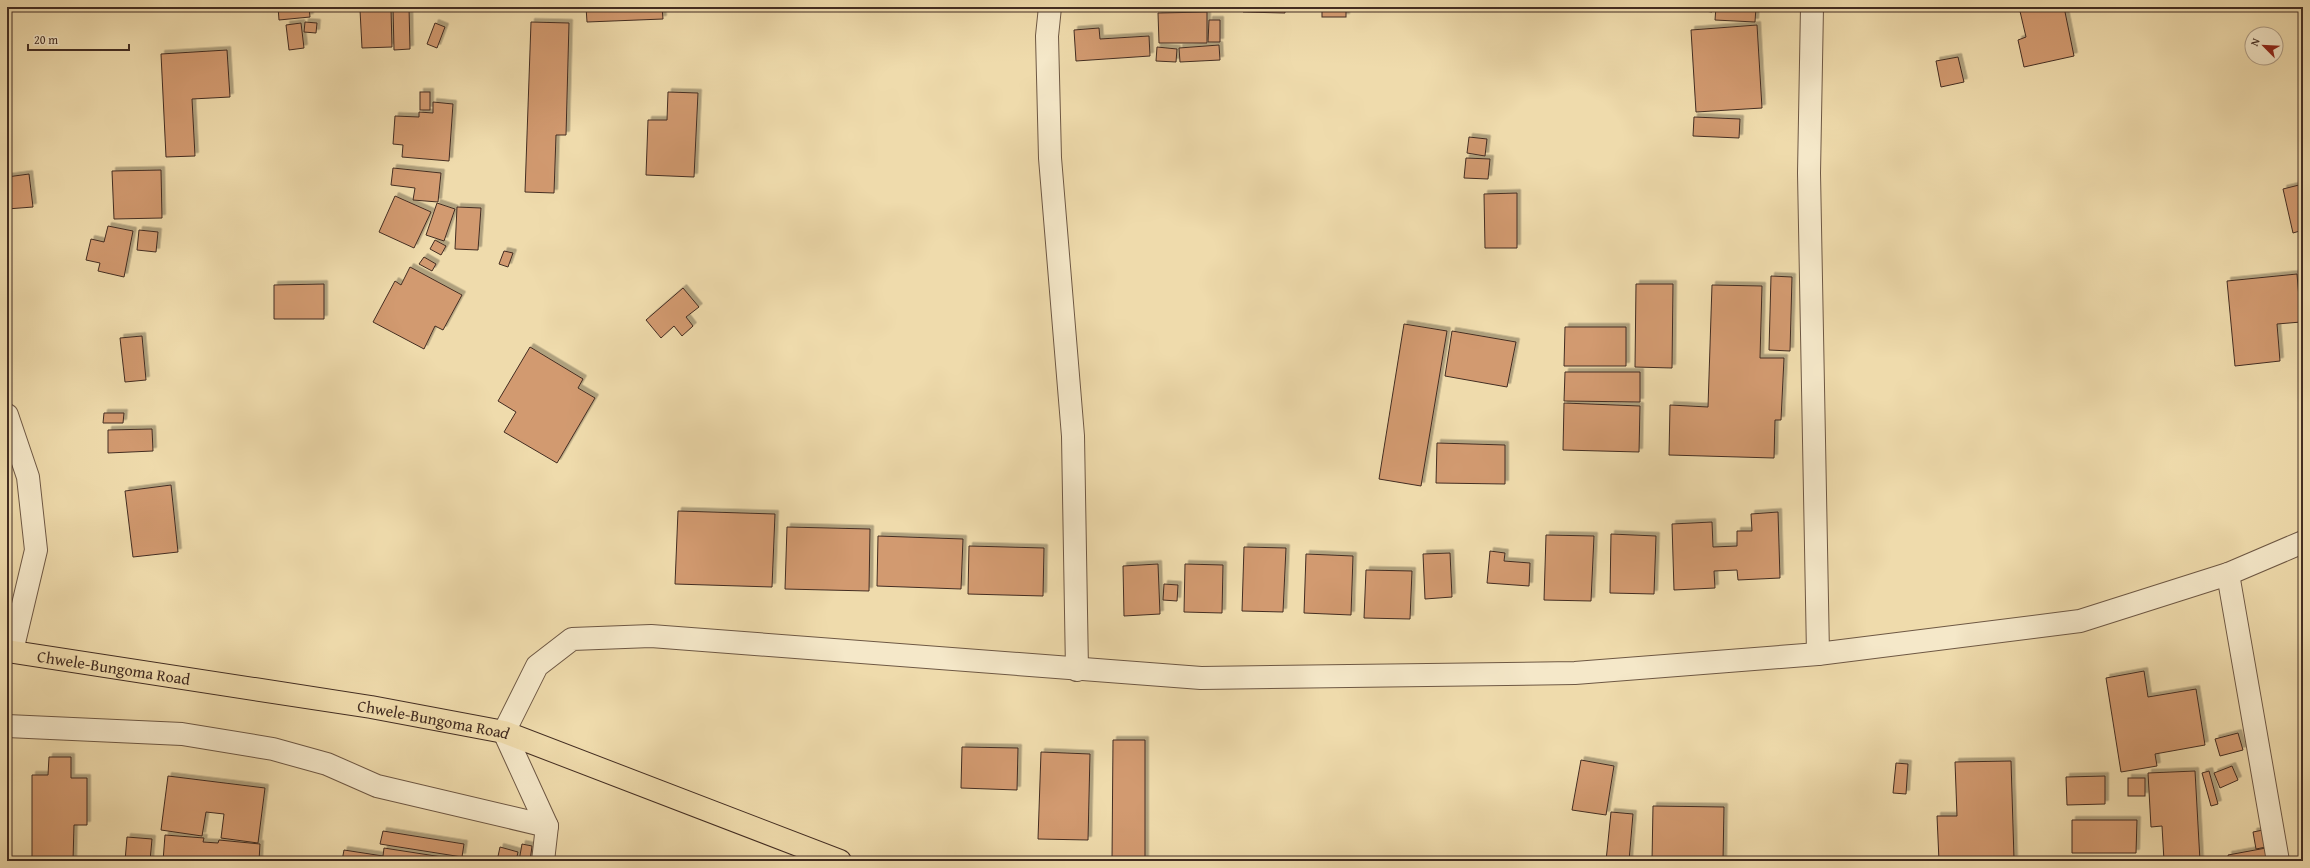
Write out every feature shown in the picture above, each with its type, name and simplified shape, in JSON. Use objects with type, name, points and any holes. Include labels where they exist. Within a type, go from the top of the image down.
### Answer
[{"type":"main road","name":"Chwele-Bungoma Road","points":[[10,651],[371,708],[504,732],[840,861]]},
{"type":"street","points":[[1050,7],[1047,36],[1050,158],[1074,436],[1077,670]]},
{"type":"street","points":[[1812,7],[1809,172],[1818,654]]},
{"type":"street","points":[[7,415],[28,477],[36,550],[10,651]]},
{"type":"street","points":[[543,861],[547,826],[504,732],[537,666],[572,639],[651,636],[1077,670],[1201,678],[1575,673],[1818,654],[2080,621],[2228,574],[2303,542]]},
{"type":"street","points":[[2228,574],[2278,861]]},
{"type":"street","points":[[7,726],[182,734],[273,749],[326,764],[377,786],[547,826]]},
{"type":"building","points":[[278,7],[309,7],[310,17],[279,20]]},
{"type":"building","points":[[393,7],[409,7],[410,49],[394,50]]},
{"type":"building","points":[[586,7],[662,7],[663,19],[587,22]]},
{"type":"building","points":[[1243,7],[1285,7],[1285,13],[1243,12]]},
{"type":"building","points":[[1322,7],[1346,7],[1346,17],[1322,17]]},
{"type":"building","points":[[1697,7],[1713,7],[1712,12],[1697,10]]},
{"type":"building","points":[[1716,7],[1756,7],[1755,22],[1715,20]]},
{"type":"building","points":[[2019,7],[2064,7],[2074,56],[2024,67],[2018,40],[2026,37]]},
{"type":"building","points":[[391,9],[392,47],[362,48],[360,10]]},
{"type":"building","points":[[1207,12],[1207,43],[1159,43],[1158,13]]},
{"type":"building","points":[[1209,20],[1220,20],[1220,42],[1208,42]]},
{"type":"building","points":[[305,22],[317,23],[316,33],[304,32]]},
{"type":"building","points":[[531,22],[569,23],[566,135],[556,135],[554,193],[525,192]]},
{"type":"building","points":[[301,23],[304,48],[289,50],[286,25]]},
{"type":"building","points":[[435,23],[445,27],[437,48],[427,44]]},
{"type":"building","points":[[1757,25],[1762,108],[1696,112],[1691,30]]},
{"type":"building","points":[[1099,28],[1100,39],[1149,36],[1150,56],[1076,61],[1074,30]]},
{"type":"building","points":[[1219,45],[1220,60],[1180,62],[1179,48]]},
{"type":"building","points":[[1157,47],[1177,49],[1176,62],[1156,61]]},
{"type":"building","points":[[227,50],[230,97],[192,99],[195,156],[166,157],[161,54]]},
{"type":"building","points":[[1958,57],[1964,82],[1941,87],[1936,61]]},
{"type":"building","points":[[420,92],[430,92],[430,110],[420,110]]},
{"type":"building","points":[[668,92],[698,93],[694,177],[646,175],[648,120],[667,120]]},
{"type":"building","points":[[433,102],[453,104],[449,161],[402,157],[403,145],[393,144],[395,116],[419,117],[419,112],[433,113]]},
{"type":"building","points":[[1694,117],[1740,119],[1739,138],[1693,136]]},
{"type":"building","points":[[1469,137],[1487,139],[1485,156],[1467,153]]},
{"type":"building","points":[[1466,158],[1490,159],[1488,179],[1464,178]]},
{"type":"building","points":[[393,168],[441,173],[438,202],[413,200],[415,188],[391,185]]},
{"type":"building","points":[[161,170],[162,218],[114,219],[112,171]]},
{"type":"building","points":[[29,174],[33,207],[7,209],[7,177]]},
{"type":"building","points":[[2303,184],[2303,230],[2293,233],[2283,189]]},
{"type":"building","points":[[1517,193],[1517,248],[1485,248],[1484,194]]},
{"type":"building","points":[[395,196],[431,212],[414,248],[379,232]]},
{"type":"building","points":[[437,203],[455,209],[444,241],[426,235]]},
{"type":"building","points":[[457,207],[481,208],[478,250],[455,249]]},
{"type":"building","points":[[108,226],[133,231],[124,277],[98,271],[100,263],[86,260],[91,239],[104,242]]},
{"type":"building","points":[[139,230],[158,232],[156,252],[137,250]]},
{"type":"building","points":[[435,240],[446,246],[441,255],[430,249]]},
{"type":"building","points":[[504,251],[513,253],[508,267],[499,264]]},
{"type":"building","points":[[424,257],[436,264],[432,271],[419,264]]},
{"type":"building","points":[[410,267],[462,295],[443,330],[435,326],[424,349],[373,322],[395,281],[401,285]]},
{"type":"building","points":[[2297,274],[2301,322],[2277,324],[2280,361],[2235,366],[2227,281]]},
{"type":"building","points":[[1771,276],[1792,277],[1790,351],[1769,350]]},
{"type":"building","points":[[324,284],[324,319],[274,319],[274,285]]},
{"type":"building","points":[[1636,284],[1673,284],[1672,368],[1635,367]]},
{"type":"building","points":[[1712,285],[1762,286],[1760,358],[1784,358],[1781,420],[1775,420],[1774,458],[1669,455],[1670,405],[1708,407]]},
{"type":"building","points":[[683,288],[699,307],[686,317],[693,326],[682,336],[674,326],[661,338],[646,320]]},
{"type":"building","points":[[1404,324],[1447,331],[1421,486],[1379,479]]},
{"type":"building","points":[[1565,327],[1626,327],[1626,366],[1564,366]]},
{"type":"building","points":[[1452,331],[1516,342],[1507,387],[1445,376]]},
{"type":"building","points":[[142,336],[146,380],[125,382],[120,338]]},
{"type":"building","points":[[530,347],[583,379],[578,388],[595,398],[557,463],[504,432],[516,412],[498,401]]},
{"type":"building","points":[[1565,372],[1640,372],[1640,402],[1564,401]]},
{"type":"building","points":[[1564,403],[1640,406],[1639,452],[1563,450]]},
{"type":"building","points":[[104,413],[124,413],[123,423],[103,423]]},
{"type":"building","points":[[152,429],[153,451],[108,453],[108,430]]},
{"type":"building","points":[[1437,443],[1505,445],[1505,484],[1436,483]]},
{"type":"building","points":[[171,485],[178,552],[133,557],[125,491]]},
{"type":"building","points":[[678,511],[775,514],[772,587],[675,584]]},
{"type":"building","points":[[1778,512],[1780,578],[1738,580],[1737,570],[1714,571],[1715,588],[1674,590],[1672,524],[1712,522],[1713,547],[1737,546],[1737,531],[1752,531],[1751,514]]},
{"type":"building","points":[[787,527],[870,529],[869,591],[785,589]]},
{"type":"building","points":[[1611,534],[1656,536],[1654,594],[1610,593]]},
{"type":"building","points":[[1546,535],[1594,536],[1591,601],[1544,600]]},
{"type":"building","points":[[878,536],[963,539],[961,589],[877,586]]},
{"type":"building","points":[[969,546],[1044,548],[1043,596],[968,594]]},
{"type":"building","points":[[1244,547],[1286,548],[1283,612],[1242,611]]},
{"type":"building","points":[[1490,551],[1505,553],[1504,561],[1530,563],[1529,586],[1487,583]]},
{"type":"building","points":[[1450,553],[1452,597],[1425,599],[1423,554]]},
{"type":"building","points":[[1306,554],[1353,556],[1351,615],[1304,613]]},
{"type":"building","points":[[1158,564],[1160,614],[1124,616],[1123,566]]},
{"type":"building","points":[[1185,564],[1223,565],[1222,613],[1184,612]]},
{"type":"building","points":[[1366,570],[1412,571],[1410,619],[1364,618]]},
{"type":"building","points":[[1164,584],[1178,585],[1177,601],[1163,600]]},
{"type":"building","points":[[2144,671],[2148,697],[2196,689],[2205,745],[2155,754],[2157,766],[2121,772],[2106,678]]},
{"type":"building","points":[[2238,733],[2243,750],[2220,756],[2215,739]]},
{"type":"building","points":[[1113,740],[1145,740],[1145,861],[1112,861]]},
{"type":"building","points":[[962,747],[1018,748],[1017,790],[961,788]]},
{"type":"building","points":[[1041,752],[1090,754],[1088,840],[1038,839]]},
{"type":"building","points":[[49,757],[71,757],[71,778],[87,778],[87,825],[74,825],[73,861],[32,861],[32,775],[48,775]]},
{"type":"building","points":[[1581,760],[1614,766],[1606,815],[1572,810]]},
{"type":"building","points":[[2011,761],[2014,859],[1939,861],[1937,816],[1957,816],[1955,762]]},
{"type":"building","points":[[1896,763],[1908,764],[1906,794],[1893,793]]},
{"type":"building","points":[[2232,766],[2238,780],[2220,788],[2214,773]]},
{"type":"building","points":[[2195,771],[2200,861],[2164,861],[2162,826],[2151,827],[2148,773]]},
{"type":"building","points":[[2209,771],[2218,804],[2211,806],[2202,773]]},
{"type":"building","points":[[168,776],[265,788],[258,843],[221,838],[224,814],[206,812],[202,836],[161,830]]},
{"type":"building","points":[[2105,776],[2105,804],[2067,805],[2066,777]]},
{"type":"building","points":[[2128,778],[2145,778],[2145,796],[2128,796]]},
{"type":"building","points":[[1653,806],[1724,807],[1723,861],[1652,861]]},
{"type":"building","points":[[1611,812],[1633,814],[1629,861],[1606,861]]},
{"type":"building","points":[[2072,820],[2137,820],[2136,853],[2072,853]]},
{"type":"building","points":[[2268,829],[2271,846],[2256,849],[2253,832]]},
{"type":"building","points":[[383,831],[464,844],[462,857],[380,844]]},
{"type":"building","points":[[165,835],[204,838],[203,842],[218,843],[219,840],[260,844],[259,861],[163,861]]},
{"type":"building","points":[[127,837],[152,839],[150,861],[125,861]]},
{"type":"building","points":[[522,844],[532,846],[530,861],[519,861]]},
{"type":"building","points":[[500,847],[518,852],[516,861],[497,861]]},
{"type":"building","points":[[384,848],[468,861],[342,861],[344,850],[383,856]]},
{"type":"building","points":[[2266,848],[2269,861],[2229,861],[2228,855]]}]
